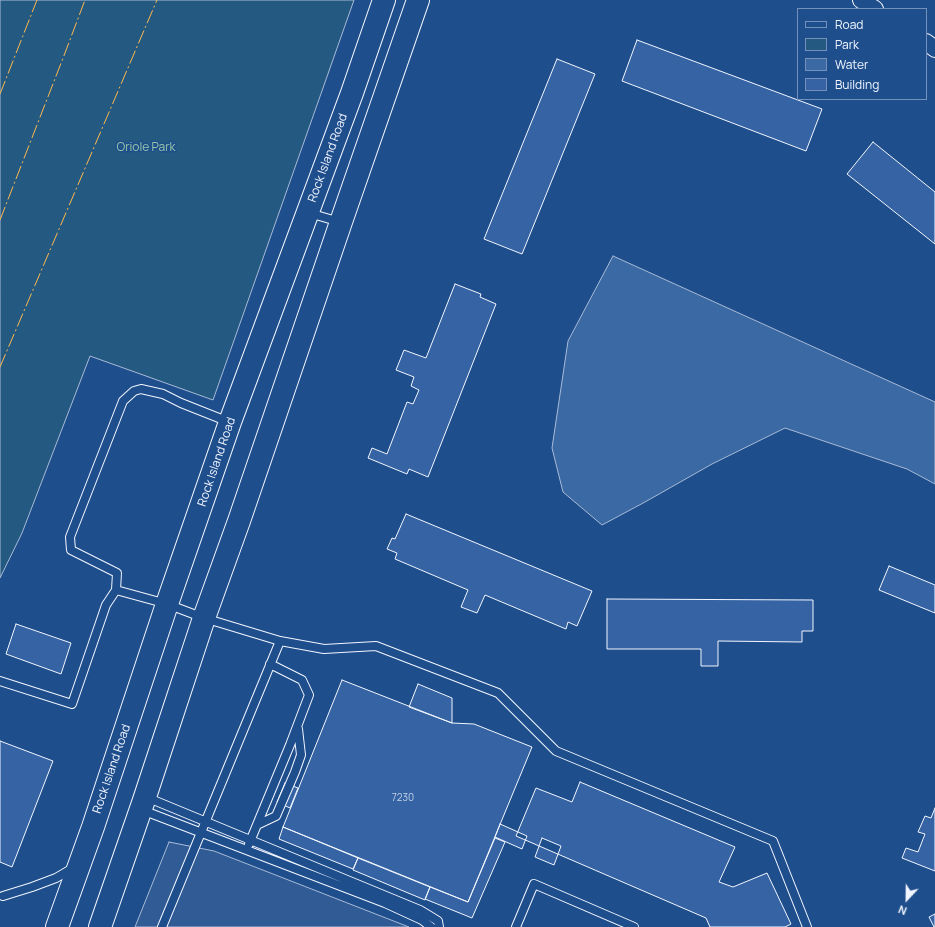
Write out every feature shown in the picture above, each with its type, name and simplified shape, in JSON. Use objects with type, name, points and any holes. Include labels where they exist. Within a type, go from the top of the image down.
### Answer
[{"type":"main road","name":"Rock Island Road","points":[[57,927],[93,827],[167,604],[230,422],[352,93],[384,0]]},
{"type":"main road","points":[[100,927],[143,804],[204,618],[239,521],[418,0]]},
{"type":"street","points":[[861,0],[873,8]]},
{"type":"street","points":[[927,43],[935,49]]},
{"type":"lane","points":[[307,213],[341,222]]},
{"type":"lane","points":[[0,681],[72,704],[106,606],[116,590],[117,573],[71,550],[70,536],[123,401],[134,391],[141,389],[162,394],[230,422]]},
{"type":"lane","points":[[116,590],[167,604],[204,618],[280,641],[324,649],[376,646],[498,693],[556,751],[773,841],[807,927]]},
{"type":"lane","points":[[162,927],[280,641]]},
{"type":"lane","points":[[249,846],[309,695],[302,680],[270,664]]},
{"type":"lane","points":[[257,825],[276,816],[296,772],[301,755],[297,726]]},
{"type":"lane","points":[[143,804],[385,903],[422,920],[431,927]]},
{"type":"lane","points":[[143,804],[420,910],[438,921],[439,927]]},
{"type":"lane","points":[[1,898],[56,878],[79,865]]},
{"type":"lane","points":[[516,927],[534,884],[634,927]]},
{"type":"green space","name":"Oriole Park","points":[[0,0],[354,0],[213,400],[90,356],[22,533],[0,578]]},
{"type":"shaded area","points":[[169,842],[214,851],[409,927],[135,927]]},
{"type":"water","points":[[613,256],[935,402],[935,484],[907,469],[785,428],[712,464],[602,525],[563,492],[552,448],[568,341]]},
{"type":"building","points":[[637,40],[822,109],[806,151],[622,81]]},
{"type":"building","points":[[557,59],[595,74],[522,254],[484,239]]},
{"type":"building","points":[[873,142],[935,192],[935,244],[847,174]]},
{"type":"building","points":[[455,284],[481,294],[480,297],[496,304],[428,477],[409,469],[407,474],[368,458],[372,448],[387,454],[407,402],[413,404],[419,390],[411,386],[414,377],[396,370],[404,350],[426,358]]},
{"type":"building","points":[[406,514],[592,591],[577,626],[568,622],[566,629],[485,595],[477,613],[461,607],[468,590],[395,559],[397,553],[387,549],[392,538],[395,539]]},
{"type":"building","points":[[889,566],[935,585],[935,613],[879,590]]},
{"type":"building","points":[[607,599],[813,600],[813,631],[802,631],[802,642],[718,641],[718,666],[701,666],[701,649],[607,649]]},
{"type":"building","points":[[16,624],[71,643],[61,674],[6,654]]},
{"type":"building","points":[[342,680],[452,723],[474,724],[532,747],[468,902],[283,827]]},
{"type":"building","points":[[418,684],[452,698],[452,723],[409,707]]},
{"type":"building","points":[[0,741],[53,761],[12,867],[0,862]]},
{"type":"building","points":[[580,782],[735,847],[719,882],[733,887],[767,873],[791,924],[785,927],[710,927],[706,918],[516,836],[536,788],[572,802]]},
{"type":"building","points":[[285,783],[298,788],[290,808],[277,802]]},
{"type":"building","points":[[935,808],[935,871],[902,858],[906,848],[918,852],[925,834],[918,832],[925,816],[931,818]]},
{"type":"building","points":[[500,824],[527,836],[522,849],[495,837]]},
{"type":"building","points":[[283,827],[358,858],[353,869],[279,839]]},
{"type":"building","points":[[495,838],[505,842],[472,918],[425,899],[430,887],[468,902]]},
{"type":"building","points":[[542,838],[561,846],[554,865],[535,857]]},
{"type":"building","points":[[358,858],[430,887],[425,900],[353,870]]},
{"type":"building","points":[[935,914],[935,927],[934,927],[929,917]]},
{"type":"power","points":[[0,94],[37,0]]},
{"type":"power","points":[[0,220],[85,0]]},
{"type":"power","points":[[0,367],[157,0]]}]
